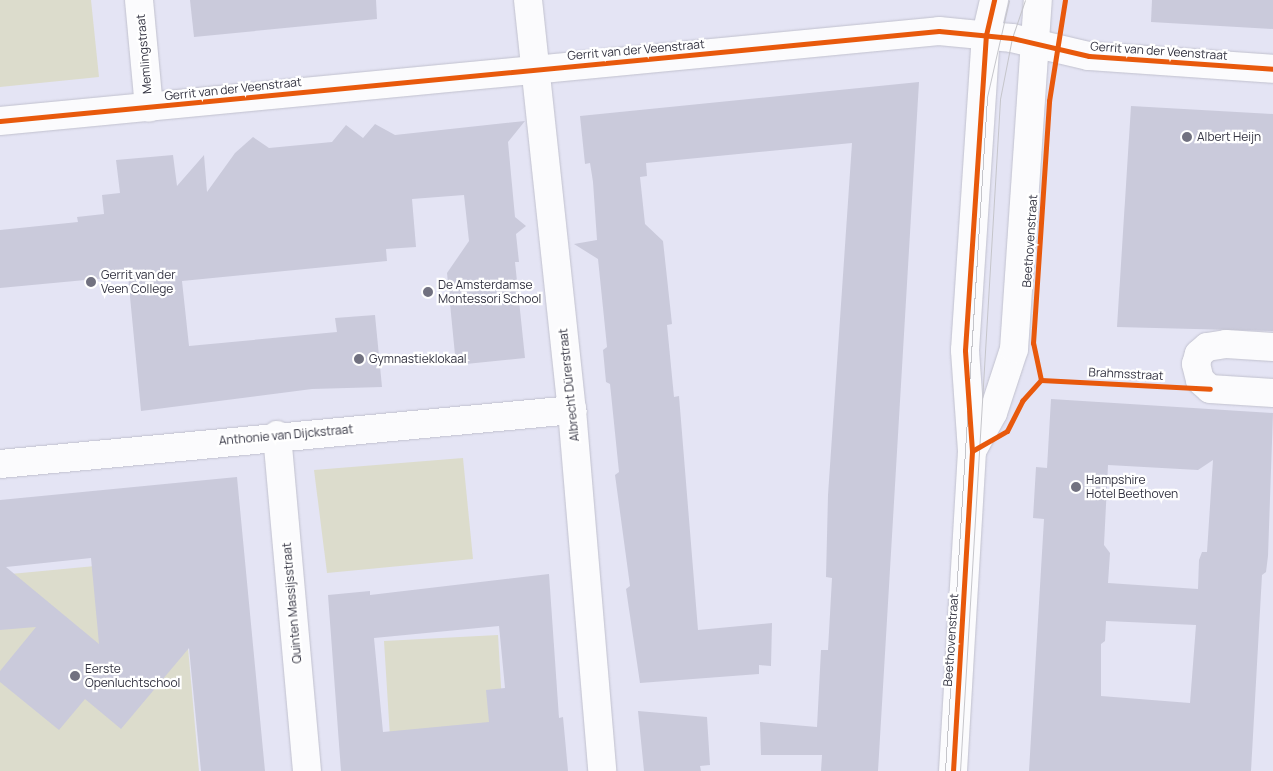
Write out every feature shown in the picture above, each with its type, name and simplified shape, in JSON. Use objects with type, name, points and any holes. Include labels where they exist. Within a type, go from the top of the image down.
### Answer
[{"type":"street","name":"Memlingstraat","points":[[139,0],[150,108]]},
{"type":"street","name":"Albrecht Dürerstraat","points":[[528,0],[534,70],[572,410],[602,771]]},
{"type":"street","name":"Beethovenstraat","points":[[953,771],[972,451],[965,350],[986,35],[994,0]]},
{"type":"street","name":"Beethovenstraat","points":[[972,451],[993,413],[1014,349],[1038,0]]},
{"type":"street","name":"Gerrit van der Veenstraat","points":[[0,121],[939,31],[986,35],[1089,56],[1273,69]]},
{"type":"street","points":[[1273,347],[1226,344],[1207,347],[1199,354],[1196,364],[1200,380],[1210,388],[1273,393]]},
{"type":"street","name":"Anthonie van Dijckstraat","points":[[0,464],[277,435],[572,410]]},
{"type":"street","name":"Quinten Massijsstraat","points":[[277,435],[307,771]]},
{"type":"green space","points":[[0,0],[91,0],[99,77],[0,87]]},
{"type":"green space","points":[[463,458],[473,559],[327,573],[314,470]]},
{"type":"green space","name":"Eerste Openluchtschool","points":[[180,558],[199,771],[0,771],[0,575]]},
{"type":"green space","points":[[498,635],[506,771],[391,753],[384,641]]},
{"type":"building","points":[[190,0],[376,0],[377,19],[194,37]]},
{"type":"building","points":[[1152,0],[1273,0],[1273,29],[1151,22]]},
{"type":"building","points":[[919,82],[878,771],[821,771],[822,755],[761,755],[760,722],[817,727],[821,650],[828,650],[832,578],[826,577],[828,495],[852,143],[646,163],[647,176],[640,177],[645,224],[663,241],[672,324],[667,325],[674,397],[679,396],[698,630],[772,623],[771,666],[759,665],[759,674],[640,683],[626,589],[630,586],[615,475],[619,472],[610,384],[606,382],[603,350],[607,347],[598,259],[574,244],[597,240],[593,182],[590,163],[585,164],[580,116]]},
{"type":"building","points":[[1131,106],[1273,114],[1273,331],[1117,327]]},
{"type":"building","points":[[525,121],[508,142],[515,217],[526,226],[516,234],[519,262],[515,262],[525,358],[456,365],[447,273],[469,241],[464,195],[412,199],[416,247],[386,249],[387,261],[182,281],[189,346],[337,332],[335,318],[375,315],[382,387],[312,389],[141,411],[128,276],[0,288],[0,230],[78,222],[77,217],[104,214],[102,195],[120,193],[116,160],[173,155],[177,186],[204,155],[207,192],[235,153],[253,137],[269,148],[332,142],[346,125],[363,138],[375,124],[395,135]]},
{"type":"building","points":[[1051,399],[1273,413],[1268,556],[1266,572],[1262,575],[1251,771],[1029,771],[1044,519],[1033,518],[1036,467],[1047,468]],"holes":[[[1213,460],[1207,552],[1202,552],[1199,560],[1198,589],[1108,583],[1110,553],[1104,545],[1108,465],[1198,470]],[[1106,621],[1196,625],[1190,703],[1101,696],[1101,644],[1105,641]]]},
{"type":"building","points":[[237,477],[265,771],[201,771],[189,648],[121,729],[85,699],[59,730],[0,682],[0,671],[36,627],[0,630],[0,500]],"holes":[[[91,558],[99,644],[6,567]]]},
{"type":"building","points":[[549,574],[559,718],[563,717],[568,771],[341,771],[328,595],[370,591],[370,595]],"holes":[[[499,626],[505,688],[486,690],[489,722],[383,732],[374,638]]]},
{"type":"building","points":[[638,711],[707,717],[710,765],[700,766],[701,771],[644,771]]},
{"type":"tram line","points":[[945,771],[987,97],[1009,0]]},
{"type":"tram line","points":[[960,771],[1000,99],[1012,38],[1025,0]]},
{"type":"cycle path","points":[[953,771],[972,451],[965,350],[986,35],[994,0]]},
{"type":"cycle path","points":[[1041,380],[1033,343],[1049,101],[1065,0]]},
{"type":"cycle path","points":[[0,121],[939,31],[1012,38],[1089,56],[1273,69]]},
{"type":"cycle path","name":"Brahmsstraat","points":[[1041,380],[1210,389]]},
{"type":"cycle path","points":[[972,451],[1007,431],[1022,401],[1041,380]]},
{"type":"place","name":"Albert Heijn","points":[[1187,137]]},
{"type":"place","name":"Gerrit van der Veen College","points":[[91,282]]},
{"type":"place","name":"De Amsterdamse Montessori School","points":[[428,292]]},
{"type":"place","name":"Gymnastieklokaal","points":[[359,359]]},
{"type":"place","name":"Hampshire Hotel Beethoven","points":[[1076,487]]},
{"type":"place","name":"Eerste Openluchtschool","points":[[75,676]]}]
